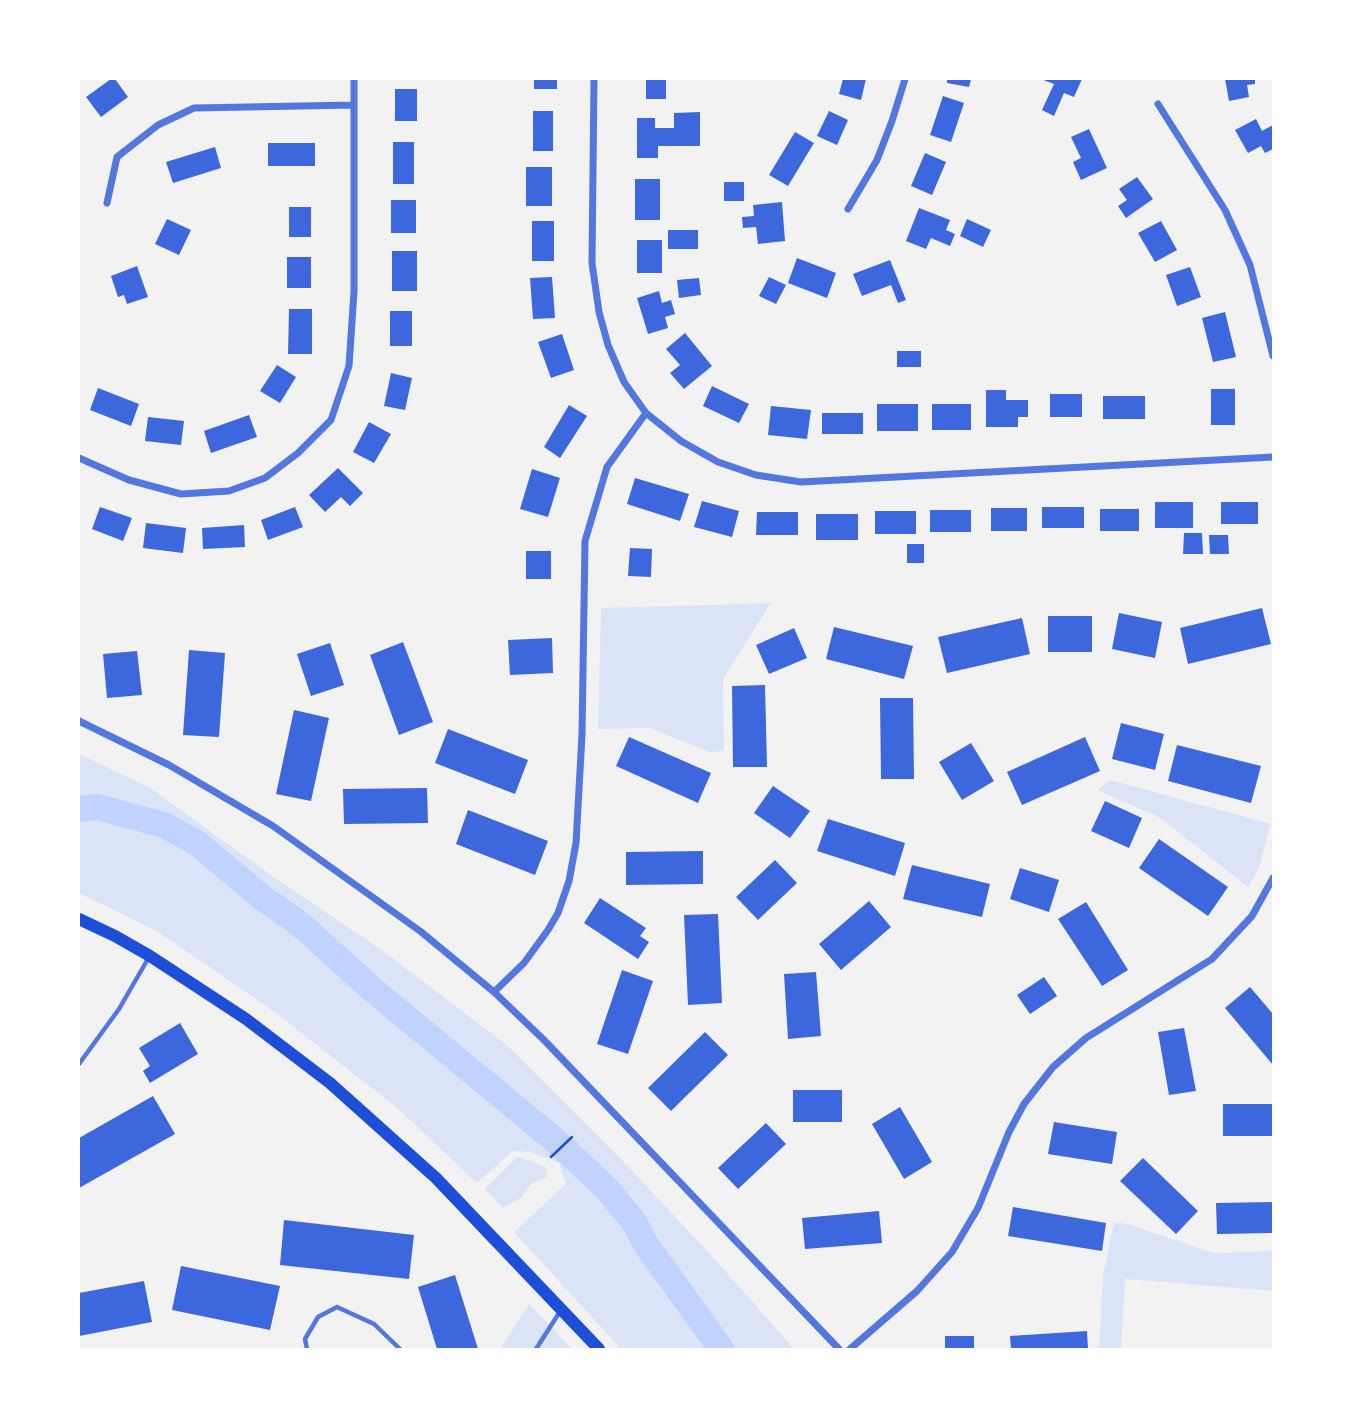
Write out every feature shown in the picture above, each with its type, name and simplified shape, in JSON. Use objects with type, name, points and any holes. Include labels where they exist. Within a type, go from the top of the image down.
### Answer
[{"type":"main road","points":[[79,919],[150,956],[246,1019],[340,1091],[436,1178],[598,1349]]},
{"type":"street","points":[[79,458],[129,480],[181,494],[229,491],[265,478],[298,453],[331,419],[349,366],[353,304],[354,79]]},
{"type":"street","points":[[594,79],[592,263],[599,312],[608,345],[624,382],[646,413],[681,441],[718,462],[756,475],[801,482],[1273,457]]},
{"type":"street","points":[[848,209],[877,160],[905,79]]},
{"type":"street","points":[[1158,104],[1230,221],[1250,265],[1273,356]]},
{"type":"street","points":[[107,203],[117,157],[158,125],[194,108],[354,105]]},
{"type":"street","points":[[494,992],[524,963],[548,930],[558,913],[569,881],[576,843],[582,735],[585,541],[607,467],[646,413]]},
{"type":"street","points":[[79,721],[169,765],[273,826],[420,931],[494,992],[562,1059],[839,1349]]},
{"type":"street","points":[[850,1349],[917,1291],[952,1252],[978,1208],[1014,1123],[1031,1094],[1053,1067],[1086,1038],[1212,958],[1252,916],[1273,878]]},
{"type":"lane","points":[[79,1064],[118,1009],[150,956]]},
{"type":"lane","points":[[307,1349],[305,1339],[318,1317],[337,1307],[374,1324],[400,1349]]},
{"type":"lane","points":[[536,1349],[561,1310]]},
{"type":"path","points":[[551,1157],[572,1137]]},
{"type":"shaded area","points":[[771,603],[723,679],[724,751],[709,752],[650,728],[598,729],[601,608]]},
{"type":"shaded area","points":[[79,754],[149,787],[272,876],[379,948],[508,1046],[622,1160],[794,1349],[621,1349],[514,1232],[566,1184],[559,1163],[530,1152],[513,1151],[477,1183],[396,1107],[272,1010],[155,930],[79,893]]},
{"type":"shaded area","points":[[1110,780],[1271,824],[1258,870],[1248,887],[1159,817],[1097,790]]},
{"type":"shaded area","points":[[520,1157],[545,1167],[546,1178],[532,1183],[521,1198],[503,1208],[485,1189]]},
{"type":"shaded area","points":[[1114,1222],[1131,1225],[1213,1253],[1273,1251],[1273,1291],[1125,1279],[1121,1349],[1099,1349],[1103,1276]]},
{"type":"shaded area","points":[[529,1304],[572,1349],[500,1349]]},
{"type":"building","points":[[111,79],[115,79],[128,97],[101,117],[86,97]]},
{"type":"building","points":[[534,79],[557,79],[557,89],[534,89]]},
{"type":"building","points":[[646,79],[666,79],[666,99],[646,99]]},
{"type":"building","points":[[843,79],[866,79],[861,100],[839,94]]},
{"type":"building","points":[[947,79],[971,79],[969,87],[947,83]]},
{"type":"building","points":[[1041,79],[1082,79],[1074,97],[1064,93],[1054,116],[1042,110],[1054,84]]},
{"type":"building","points":[[1225,79],[1255,79],[1255,84],[1247,85],[1249,97],[1229,101]]},
{"type":"building","points":[[395,89],[417,89],[417,121],[395,121]]},
{"type":"building","points":[[943,96],[964,103],[951,142],[930,135]]},
{"type":"building","points":[[533,111],[553,111],[553,151],[533,151]]},
{"type":"building","points":[[829,111],[848,120],[837,145],[817,136]]},
{"type":"building","points":[[700,112],[700,146],[658,146],[658,158],[637,158],[637,118],[655,118],[655,128],[674,128],[674,113]]},
{"type":"building","points":[[1256,119],[1262,131],[1273,125],[1273,149],[1265,153],[1261,146],[1248,153],[1235,130]]},
{"type":"building","points":[[1089,129],[1107,168],[1081,180],[1073,162],[1081,158],[1071,137]]},
{"type":"building","points":[[795,132],[814,143],[788,186],[769,175]]},
{"type":"building","points":[[393,142],[414,142],[414,184],[393,184]]},
{"type":"building","points":[[268,143],[315,143],[315,166],[268,166]]},
{"type":"building","points":[[215,147],[221,168],[173,183],[166,162]]},
{"type":"building","points":[[925,153],[946,162],[932,195],[911,186]]},
{"type":"building","points":[[526,167],[552,167],[552,206],[526,206]]},
{"type":"building","points":[[1137,177],[1153,199],[1126,218],[1118,206],[1127,200],[1119,189]]},
{"type":"building","points":[[635,179],[660,179],[660,220],[635,220]]},
{"type":"building","points":[[724,182],[744,182],[744,201],[724,201]]},
{"type":"building","points":[[391,200],[416,200],[416,233],[391,233]]},
{"type":"building","points":[[782,202],[785,241],[758,244],[756,227],[743,228],[742,217],[754,216],[753,205]]},
{"type":"building","points":[[289,207],[311,207],[311,237],[289,237]]},
{"type":"building","points":[[919,208],[950,220],[946,230],[955,234],[950,246],[931,238],[926,249],[906,241]]},
{"type":"building","points":[[167,219],[191,230],[179,255],[155,244]]},
{"type":"building","points":[[967,219],[991,230],[983,247],[960,236]]},
{"type":"building","points":[[532,221],[554,221],[554,261],[532,261]]},
{"type":"building","points":[[1161,221],[1177,250],[1155,262],[1138,233]]},
{"type":"building","points":[[668,230],[698,230],[698,249],[668,249]]},
{"type":"building","points":[[637,240],[662,240],[662,273],[637,273]]},
{"type":"building","points":[[392,251],[417,251],[417,291],[392,291]]},
{"type":"building","points":[[287,257],[311,257],[311,288],[287,288]]},
{"type":"building","points":[[797,258],[836,273],[827,298],[788,283]]},
{"type":"building","points":[[890,260],[906,300],[898,303],[891,285],[862,296],[853,274]]},
{"type":"building","points":[[137,266],[148,297],[127,304],[124,295],[118,297],[111,276]]},
{"type":"building","points":[[1190,267],[1201,297],[1177,306],[1166,275]]},
{"type":"building","points":[[552,277],[555,318],[533,319],[530,278]]},
{"type":"building","points":[[769,277],[786,285],[776,304],[759,296]]},
{"type":"building","points":[[699,278],[701,295],[679,298],[677,280]]},
{"type":"building","points":[[659,291],[662,303],[671,300],[675,314],[665,317],[668,328],[648,334],[637,298]]},
{"type":"building","points":[[289,309],[312,309],[312,354],[288,354]]},
{"type":"building","points":[[390,311],[412,311],[412,346],[390,346]]},
{"type":"building","points":[[1225,312],[1236,357],[1213,362],[1202,318]]},
{"type":"building","points":[[685,333],[712,366],[684,389],[670,373],[680,365],[666,349]]},
{"type":"building","points":[[562,334],[574,370],[551,378],[538,342]]},
{"type":"building","points":[[897,351],[921,351],[921,367],[897,367]]},
{"type":"building","points":[[277,365],[296,377],[280,403],[260,391]]},
{"type":"building","points":[[391,373],[412,378],[405,410],[384,406]]},
{"type":"building","points":[[712,386],[749,404],[739,423],[703,406]]},
{"type":"building","points":[[98,388],[139,404],[131,426],[90,410]]},
{"type":"building","points":[[1211,389],[1235,389],[1235,425],[1211,425]]},
{"type":"building","points":[[986,390],[1006,390],[1006,400],[1028,400],[1028,417],[1018,417],[1018,427],[986,427]]},
{"type":"building","points":[[1050,394],[1082,394],[1082,417],[1050,417]]},
{"type":"building","points":[[1103,396],[1145,396],[1145,419],[1103,419]]},
{"type":"building","points":[[877,404],[918,404],[918,431],[877,431]]},
{"type":"building","points":[[932,404],[971,404],[971,430],[932,430]]},
{"type":"building","points":[[569,405],[587,416],[560,458],[544,447]]},
{"type":"building","points":[[771,406],[811,410],[807,439],[768,435]]},
{"type":"building","points":[[822,413],[863,413],[863,434],[822,434]]},
{"type":"building","points":[[249,415],[257,437],[211,453],[204,431]]},
{"type":"building","points":[[148,417],[184,421],[181,445],[145,441]]},
{"type":"building","points":[[369,422],[391,434],[374,463],[353,452]]},
{"type":"building","points":[[338,468],[363,493],[350,506],[341,497],[325,512],[309,495]]},
{"type":"building","points":[[532,469],[560,478],[548,517],[520,509]]},
{"type":"building","points":[[635,478],[689,494],[680,521],[627,504]]},
{"type":"building","points":[[702,501],[739,511],[732,537],[694,527]]},
{"type":"building","points":[[1155,502],[1193,502],[1193,528],[1155,528]]},
{"type":"building","points":[[1221,502],[1258,502],[1258,524],[1221,524]]},
{"type":"building","points":[[100,507],[132,518],[123,541],[92,529]]},
{"type":"building","points":[[295,507],[303,527],[268,540],[261,520]]},
{"type":"building","points":[[1042,507],[1084,507],[1084,528],[1042,528]]},
{"type":"building","points":[[991,508],[1027,508],[1027,531],[991,531]]},
{"type":"building","points":[[1100,509],[1139,509],[1139,531],[1100,531]]},
{"type":"building","points":[[930,510],[971,510],[971,532],[930,532]]},
{"type":"building","points":[[875,511],[916,511],[916,534],[875,534]]},
{"type":"building","points":[[757,512],[798,512],[798,535],[756,535]]},
{"type":"building","points":[[816,514],[858,514],[858,540],[816,540]]},
{"type":"building","points":[[146,523],[186,528],[183,553],[143,548]]},
{"type":"building","points":[[244,525],[245,547],[203,549],[202,528]]},
{"type":"building","points":[[1184,533],[1202,533],[1203,554],[1183,554]]},
{"type":"building","points":[[1209,535],[1228,535],[1229,554],[1210,554]]},
{"type":"building","points":[[907,544],[924,544],[924,563],[907,563]]},
{"type":"building","points":[[630,548],[652,549],[651,577],[628,576]]},
{"type":"building","points":[[526,551],[551,551],[551,579],[526,579]]},
{"type":"building","points":[[1262,608],[1271,644],[1188,664],[1180,628]]},
{"type":"building","points":[[1119,613],[1162,622],[1155,658],[1112,649]]},
{"type":"building","points":[[1048,616],[1092,616],[1092,652],[1048,652]]},
{"type":"building","points":[[1022,618],[1030,654],[947,673],[938,637]]},
{"type":"building","points":[[834,627],[913,646],[904,679],[826,659]]},
{"type":"building","points":[[794,628],[807,658],[769,674],[756,645]]},
{"type":"building","points":[[552,638],[553,673],[510,675],[508,640]]},
{"type":"building","points":[[403,642],[433,722],[399,735],[370,655]]},
{"type":"building","points":[[330,643],[344,685],[311,696],[297,654]]},
{"type":"building","points":[[189,650],[225,653],[219,737],[183,735]]},
{"type":"building","points":[[137,651],[142,695],[107,698],[103,654]]},
{"type":"building","points":[[765,685],[767,767],[733,767],[732,686]]},
{"type":"building","points":[[880,698],[913,698],[914,779],[881,779]]},
{"type":"building","points":[[294,710],[329,718],[311,801],[276,794]]},
{"type":"building","points":[[1121,723],[1164,734],[1155,770],[1112,759]]},
{"type":"building","points":[[448,729],[528,760],[515,794],[435,763]]},
{"type":"building","points":[[629,737],[711,773],[698,803],[616,766]]},
{"type":"building","points":[[1085,737],[1100,771],[1022,805],[1007,772]]},
{"type":"building","points":[[971,743],[994,781],[962,800],[939,762]]},
{"type":"building","points":[[1177,745],[1261,766],[1251,803],[1168,781]]},
{"type":"building","points":[[773,786],[810,811],[790,838],[754,813]]},
{"type":"building","points":[[427,788],[428,823],[344,824],[343,789]]},
{"type":"building","points":[[1105,801],[1142,818],[1129,848],[1091,831]]},
{"type":"building","points":[[468,810],[548,841],[535,875],[456,844]]},
{"type":"building","points":[[828,819],[905,843],[895,876],[817,851]]},
{"type":"building","points":[[1159,839],[1228,887],[1208,916],[1139,868]]},
{"type":"building","points":[[703,851],[703,884],[626,885],[626,852]]},
{"type":"building","points":[[775,860],[797,883],[758,920],[736,897]]},
{"type":"building","points":[[912,865],[990,884],[982,917],[903,899]]},
{"type":"building","points":[[1020,868],[1059,880],[1049,912],[1010,899]]},
{"type":"building","points":[[600,898],[646,928],[640,936],[649,942],[638,959],[584,923]]},
{"type":"building","points":[[869,901],[891,927],[841,970],[819,944]]},
{"type":"building","points":[[1086,902],[1128,970],[1102,986],[1058,919]]},
{"type":"building","points":[[718,914],[722,1003],[688,1005],[684,915]]},
{"type":"building","points":[[622,970],[653,981],[628,1054],[597,1044]]},
{"type":"building","points":[[816,972],[821,1036],[788,1039],[784,974]]},
{"type":"building","points":[[1044,977],[1057,996],[1030,1014],[1017,995]]},
{"type":"building","points":[[1250,987],[1273,1014],[1273,1065],[1225,1008]]},
{"type":"building","points":[[180,1023],[198,1054],[150,1083],[143,1071],[150,1066],[139,1048]]},
{"type":"building","points":[[1184,1028],[1196,1091],[1169,1095],[1158,1032]]},
{"type":"building","points":[[705,1032],[728,1055],[671,1111],[648,1088]]},
{"type":"building","points":[[793,1090],[842,1090],[842,1122],[793,1122]]},
{"type":"building","points":[[153,1096],[175,1134],[79,1188],[79,1138]]},
{"type":"building","points":[[1223,1104],[1273,1104],[1273,1136],[1223,1136]]},
{"type":"building","points":[[900,1107],[932,1162],[904,1179],[872,1124]]},
{"type":"building","points":[[1054,1122],[1117,1132],[1112,1164],[1048,1154]]},
{"type":"building","points":[[766,1123],[786,1144],[738,1189],[718,1168]]},
{"type":"building","points":[[1143,1158],[1198,1211],[1176,1234],[1120,1181]]},
{"type":"building","points":[[1273,1202],[1273,1233],[1217,1234],[1216,1203]]},
{"type":"building","points":[[1013,1207],[1106,1223],[1102,1251],[1008,1236]]},
{"type":"building","points":[[879,1211],[882,1243],[805,1249],[802,1218]]},
{"type":"building","points":[[284,1220],[414,1235],[409,1279],[280,1265]]},
{"type":"building","points":[[181,1266],[280,1286],[270,1330],[172,1310]]},
{"type":"building","points":[[455,1275],[478,1349],[437,1349],[418,1287]]},
{"type":"building","points":[[144,1281],[152,1322],[79,1336],[79,1293]]},
{"type":"building","points":[[1087,1331],[1088,1349],[1011,1349],[1010,1336]]},
{"type":"building","points":[[945,1336],[974,1336],[974,1349],[945,1349]]},
{"type":"waterway","points":[[79,809],[97,807],[164,825],[197,843],[264,899],[300,924],[373,990],[557,1142],[607,1189],[634,1222],[645,1243],[721,1349]]}]
